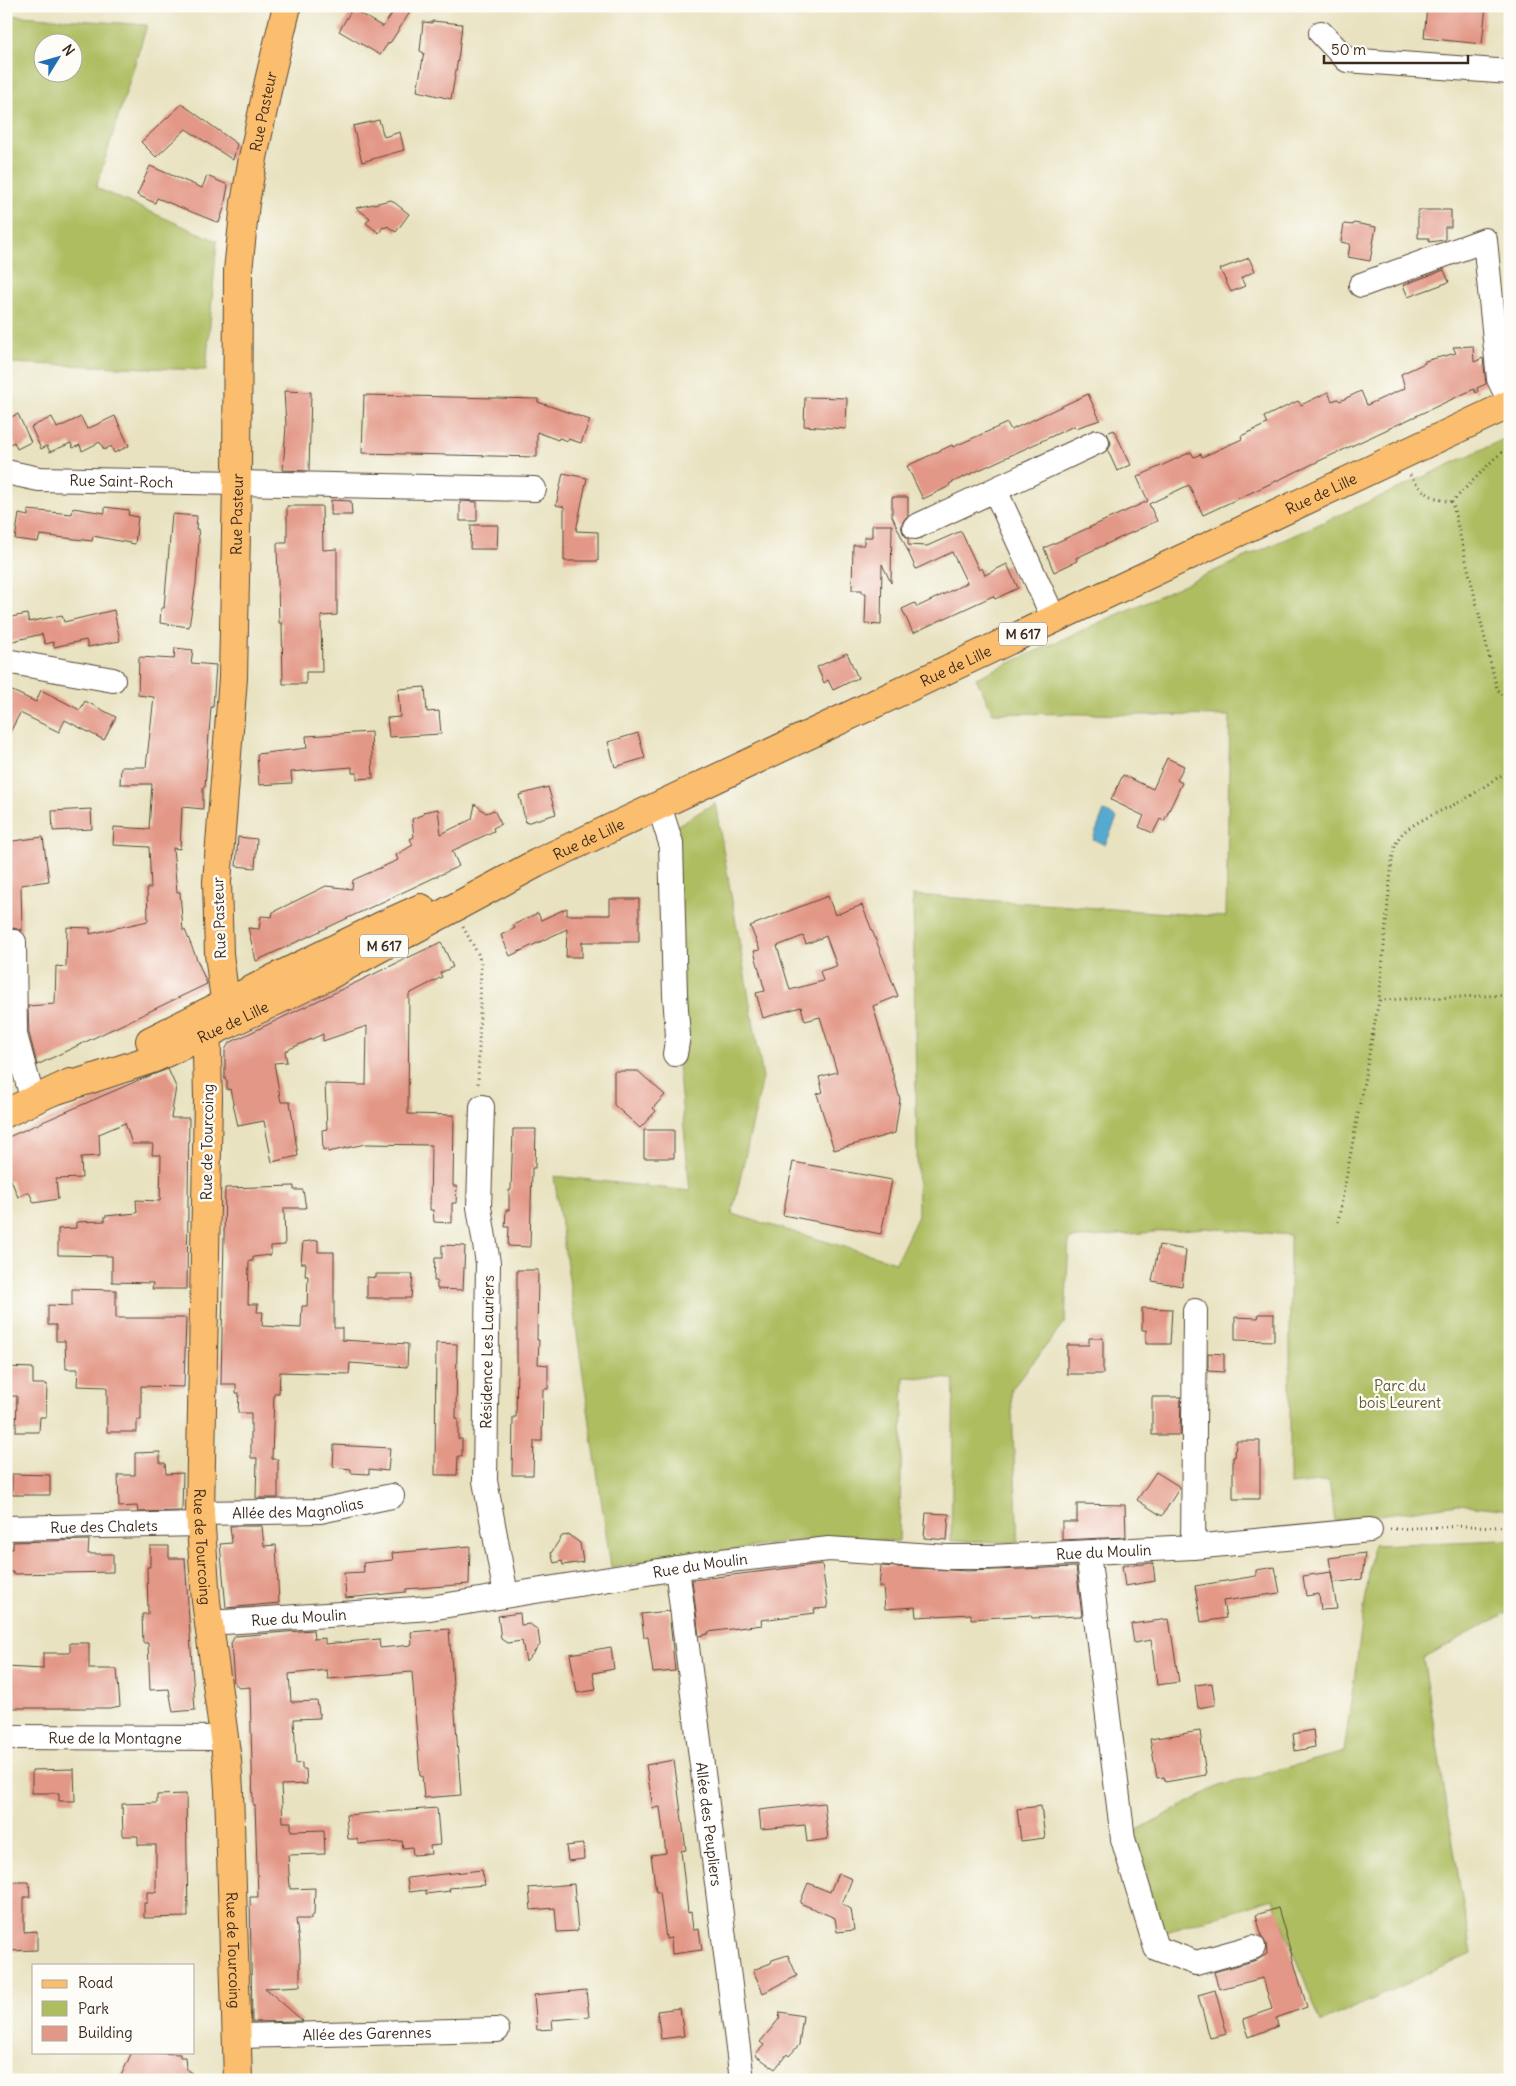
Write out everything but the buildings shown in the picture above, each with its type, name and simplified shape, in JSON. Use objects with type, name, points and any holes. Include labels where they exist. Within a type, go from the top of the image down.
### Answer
[{"type":"main road","name":"Rue Pasteur","points":[[216,1019],[219,954],[217,882],[233,678],[237,482],[237,299],[240,244],[253,158],[268,81],[287,6]]},
{"type":"main road","name":"Rue de Lille","points":[[6,1113],[44,1096],[152,1059],[216,1019],[399,918],[537,863],[1510,403]]},
{"type":"main road","name":"Rue de Lille","points":[[216,1019],[306,987],[537,863]]},
{"type":"main road","name":"Rue de Tourcoing","points":[[216,1019],[200,1519],[209,1623],[224,1738],[232,1830],[238,2080]]},
{"type":"street","points":[[1321,34],[1347,60],[1510,72]]},
{"type":"street","points":[[1361,285],[1485,240],[1499,378],[1510,403]]},
{"type":"street","points":[[915,527],[1097,442]]},
{"type":"street","name":"Rue Saint-Roch","points":[[8,479],[534,489]]},
{"type":"street","points":[[995,490],[1054,619]]},
{"type":"street","points":[[6,662],[113,680]]},
{"type":"street","points":[[659,806],[671,843],[675,995],[678,1036],[675,1054]]},
{"type":"street","points":[[14,942],[15,1035],[44,1096]]},
{"type":"street","name":"Résidence Les Lauriers","points":[[482,1107],[479,1207],[488,1263],[485,1481],[506,1595]]},
{"type":"street","points":[[1193,1547],[1195,1311]]},
{"type":"street","name":"Allée des Magnolias","points":[[200,1519],[320,1511],[392,1496]]},
{"type":"street","name":"Rue des Chalets","points":[[6,1528],[200,1519]]},
{"type":"street","name":"Rue du Moulin","points":[[209,1623],[400,1610],[721,1561],[829,1549],[971,1557],[1088,1553],[1193,1547],[1370,1530]]},
{"type":"street","points":[[1088,1553],[1123,1839],[1156,1948],[1196,1963],[1253,1947]]},
{"type":"street","name":"Allée des Peupliers","points":[[677,1568],[742,2080]]},
{"type":"street","name":"Rue de la Montagne","points":[[6,1737],[224,1738]]},
{"type":"street","name":"Allée des Garennes","points":[[237,2036],[497,2030]]},
{"type":"path","points":[[1452,502],[1495,458],[1510,446]]},
{"type":"path","points":[[1400,456],[1411,477],[1421,488],[1434,499],[1452,502]]},
{"type":"path","points":[[1452,502],[1497,689],[1510,702]]},
{"type":"path","points":[[1338,1222],[1379,1000],[1392,860],[1396,844],[1402,834],[1411,827],[1469,797],[1484,785],[1510,771]]},
{"type":"path","points":[[454,909],[478,954],[480,964],[478,1095],[482,1107]]},
{"type":"path","points":[[1379,1000],[1510,995]]},
{"type":"path","points":[[1370,1530],[1469,1526],[1510,1527]]},
{"type":"green space","points":[[6,15],[147,25],[96,188],[217,241],[206,370],[6,363]]},
{"type":"green space","name":"Parc du bois Leurent","points":[[1510,436],[1510,1510],[1458,1504],[1335,1521],[1329,1481],[1290,1485],[1290,1235],[1204,1228],[1069,1239],[1065,1322],[1011,1390],[1018,1542],[951,1541],[954,1379],[904,1377],[899,1541],[797,1541],[611,1567],[554,1176],[690,1191],[671,990],[671,829],[715,803],[763,1078],[732,1214],[896,1262],[918,1216],[913,895],[1226,917],[1230,716],[993,713],[976,678],[1406,485]]},
{"type":"green space","points":[[1510,1541],[1510,1611],[1423,1658],[1471,1954],[1321,2023],[1273,1899],[1163,1933],[1132,1833],[1219,1786],[1344,1752],[1373,1545]]},
{"type":"water","points":[[1104,811],[1117,818],[1105,845],[1093,839]]}]
